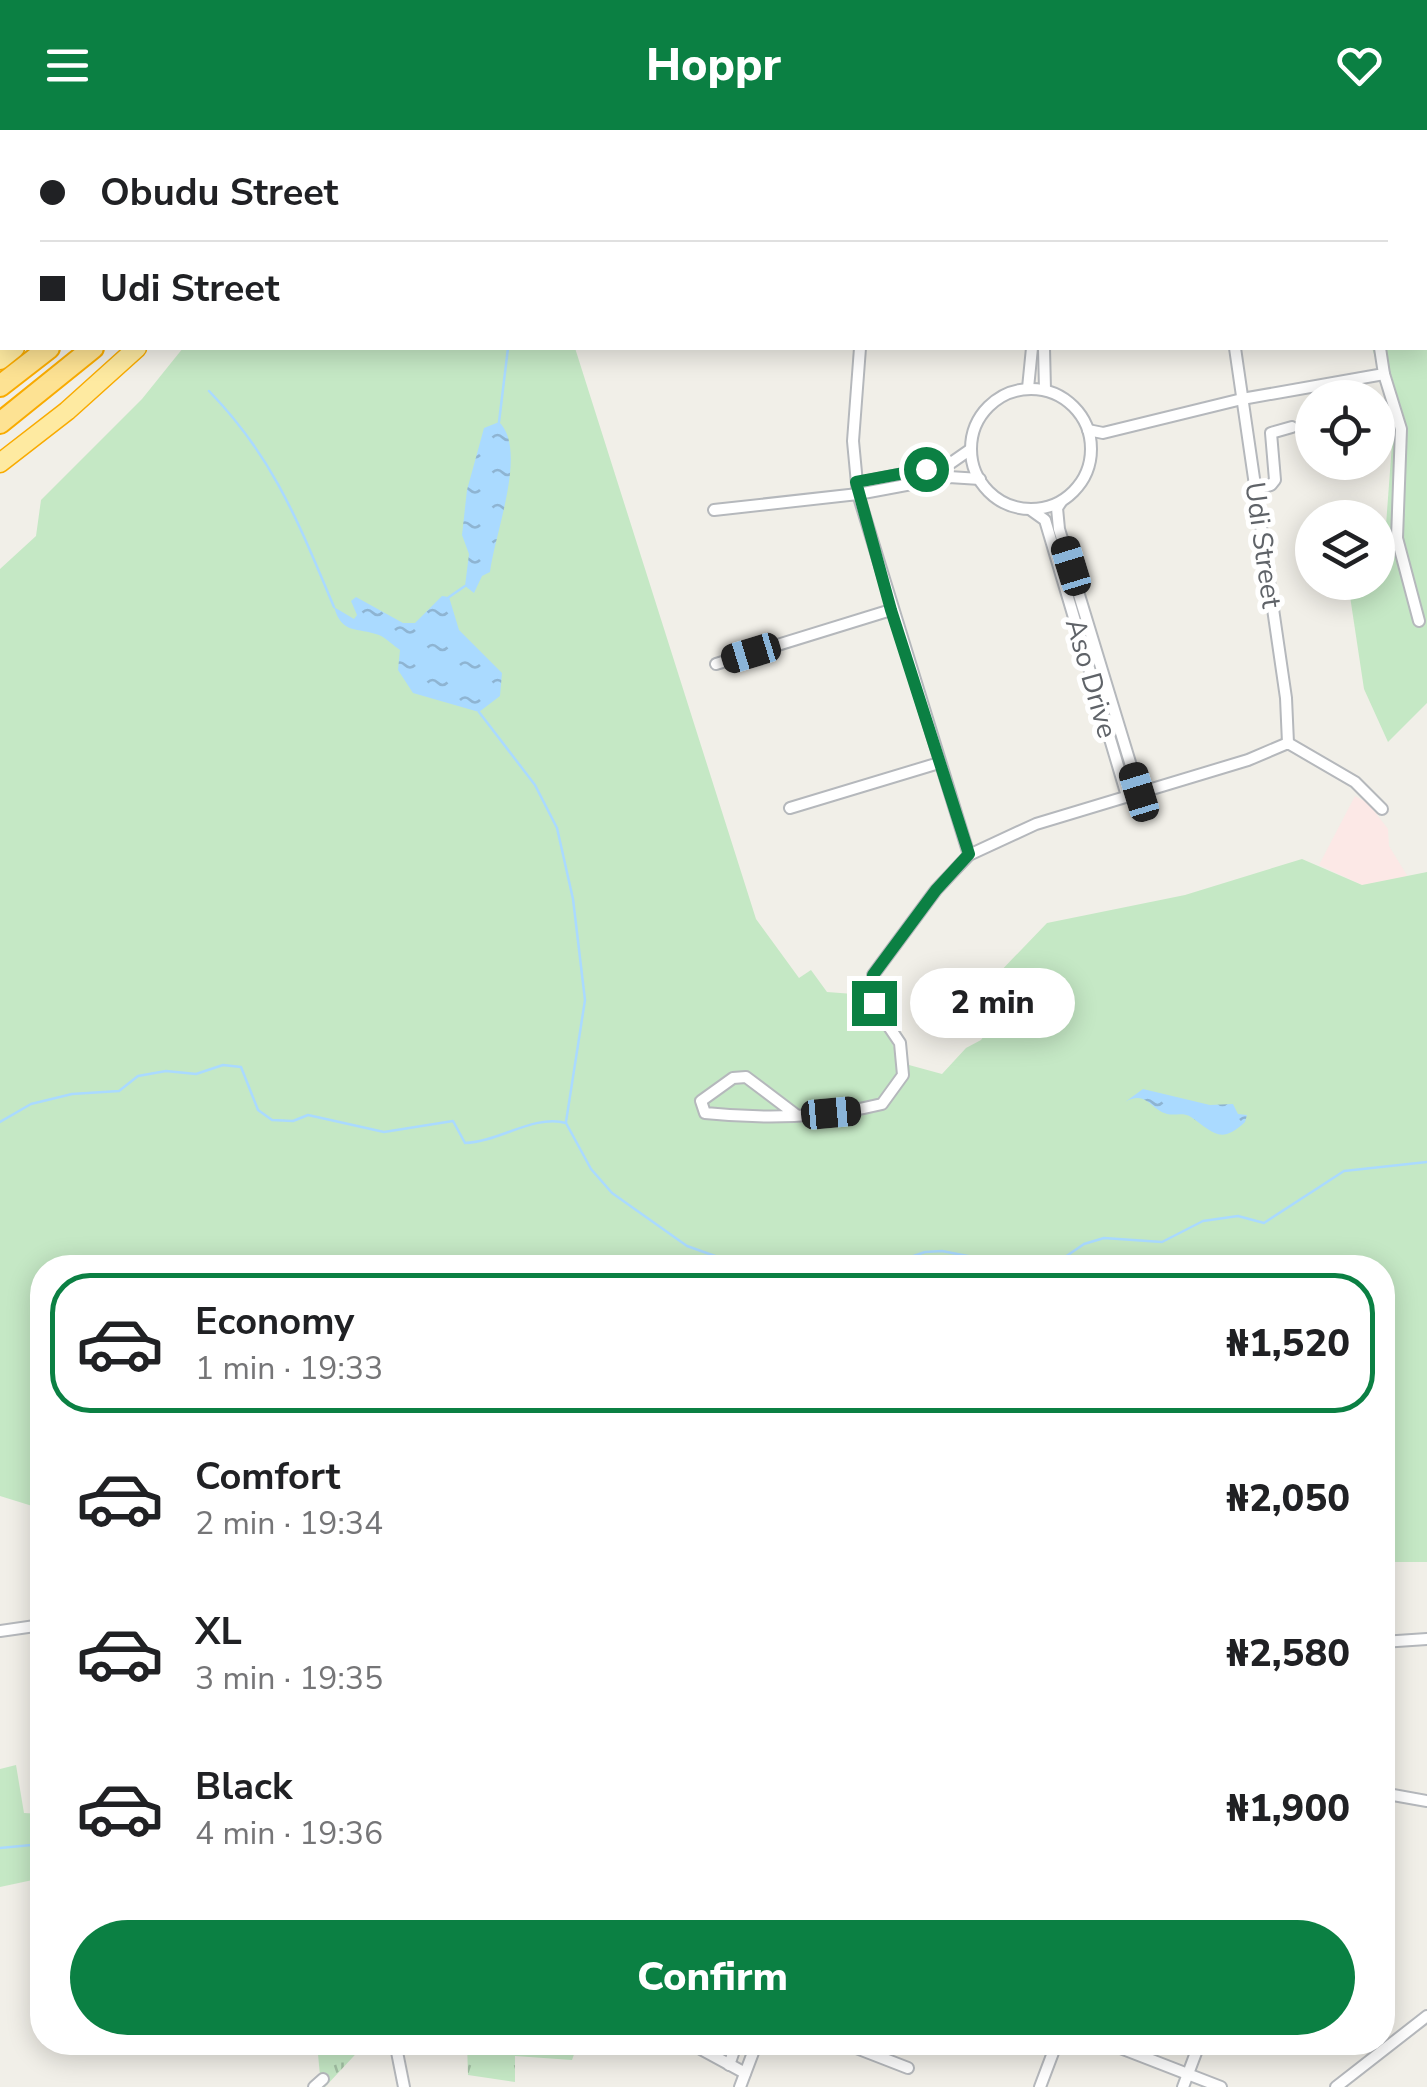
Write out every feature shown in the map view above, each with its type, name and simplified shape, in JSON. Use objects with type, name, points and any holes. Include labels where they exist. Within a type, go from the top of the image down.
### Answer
[{"type":"highway","points":[[0,386],[46,350]]},
{"type":"highway","points":[[0,423],[90,350]]},
{"type":"highway","points":[[0,463],[67,411],[134,350]]},
{"type":"street","points":[[860,350],[854,442],[858,488],[891,610],[969,854]]},
{"type":"street","points":[[1028,388],[1032,350]]},
{"type":"street","points":[[1044,350],[1045,390]]},
{"type":"street","name":"Udi Street","points":[[1235,350],[1286,698],[1288,743]]},
{"type":"street","points":[[1380,350],[1401,429],[1397,538],[1419,620]]},
{"type":"street","points":[[1088,430],[1103,433],[1242,399],[1384,374]]},
{"type":"street","points":[[1028,388],[1045,390],[1072,405],[1088,430],[1092,449],[1087,473],[1063,500],[1030,509],[996,498],[980,479],[971,449],[985,410],[1004,395],[1028,388]]},
{"type":"street","points":[[1256,489],[1271,486],[1274,480],[1271,433],[1292,428]]},
{"type":"street","points":[[858,488],[948,465],[971,449]]},
{"type":"street","points":[[714,510],[949,477],[980,479]]},
{"type":"street","name":"Aso Drive","points":[[1063,500],[1057,508],[1059,528],[1133,794]]},
{"type":"street","name":"Aso Drive","points":[[1030,509],[1045,520],[1133,794]]},
{"type":"street","points":[[716,664],[891,610]]},
{"type":"street","points":[[795,1114],[746,1078],[733,1078],[702,1102],[709,1114],[795,1114],[882,1104],[903,1075],[900,1043],[874,1003],[873,975],[936,890],[969,854],[1036,824],[1248,760],[1288,743],[1355,782],[1382,809]]},
{"type":"street","points":[[790,808],[939,764]]},
{"type":"street","points":[[0,1631],[30,1627]]},
{"type":"street","points":[[1395,1641],[1427,1639]]},
{"type":"street","points":[[1395,1796],[1427,1802]]},
{"type":"street","points":[[1395,2042],[1427,2016]]},
{"type":"street","points":[[398,2055],[404,2087]]},
{"type":"street","points":[[711,2055],[745,2073]]},
{"type":"street","points":[[728,2065],[732,2055]]},
{"type":"street","points":[[740,2087],[752,2055]]},
{"type":"street","points":[[874,2055],[908,2068]]},
{"type":"street","points":[[1040,2087],[1052,2055]]},
{"type":"street","points":[[1139,2055],[1221,2087]]},
{"type":"street","points":[[1183,2087],[1195,2055]]},
{"type":"street","points":[[1343,2085],[1380,2055]]},
{"type":"shaded area","points":[[1355,796],[1368,803],[1388,829],[1389,846],[1408,877],[1362,885],[1319,865]]},
{"type":"green space","points":[[181,350],[576,350],[756,919],[799,978],[811,970],[827,992],[867,995],[898,1062],[942,1074],[966,1048],[981,1040],[1016,994],[994,978],[1047,923],[1185,895],[1302,859],[1362,885],[1427,872],[1427,1562],[1395,1562],[1395,1255],[30,1255],[30,1505],[0,1496],[0,569],[36,536],[41,500],[142,399]]},
{"type":"green space","points":[[1373,350],[1427,350],[1427,703],[1388,742],[1364,689],[1351,600],[1395,600],[1395,500],[1388,500],[1389,480],[1395,480],[1395,380],[1382,380]]},
{"type":"green space","points":[[16,1765],[24,1813],[30,1813],[30,1881],[0,1887],[0,1769]]},
{"type":"green space","points":[[318,2055],[355,2055],[325,2087],[321,2087]]},
{"type":"green space","points":[[467,2055],[574,2055],[572,2060],[515,2056],[515,2082],[468,2075]]},
{"type":"water","points":[[499,422],[511,452],[507,492],[490,572],[482,576],[474,593],[465,586],[469,554],[462,535],[467,490],[484,428]]},
{"type":"water","points":[[442,596],[449,597],[459,630],[502,673],[500,696],[479,712],[413,693],[398,670],[400,650],[379,635],[346,626],[334,607],[354,619],[357,615],[351,601],[356,597],[403,623],[415,623]]},
{"type":"water","points":[[1143,1089],[1210,1105],[1233,1104],[1238,1114],[1247,1115],[1245,1122],[1229,1133],[1216,1134],[1191,1117],[1161,1112],[1143,1099],[1125,1102]]},
{"type":"waterway","points":[[499,422],[508,350]]},
{"type":"waterway","points":[[209,391],[268,466],[334,607]]},
{"type":"waterway","points":[[449,597],[465,586]]},
{"type":"waterway","points":[[479,712],[535,785],[557,828],[573,899],[585,1000],[566,1122]]},
{"type":"waterway","points":[[0,1122],[31,1104],[72,1094],[119,1091],[138,1076],[166,1071],[196,1074],[223,1065],[241,1067],[258,1110],[272,1120],[293,1121],[308,1115],[384,1132],[453,1121],[465,1143],[542,1122],[566,1123],[591,1169],[612,1193],[687,1246],[712,1255]]},
{"type":"waterway","points":[[1068,1255],[1084,1244],[1104,1238],[1162,1242],[1203,1221],[1238,1216],[1264,1223],[1344,1171],[1427,1162]]},
{"type":"waterway","points":[[916,1255],[942,1251],[962,1255]]},
{"type":"waterway","points":[[0,1848],[30,1845]]},
{"type":"route","points":[[874,1003],[873,975],[936,890],[969,854],[891,610],[856,482],[926,469]]}]
